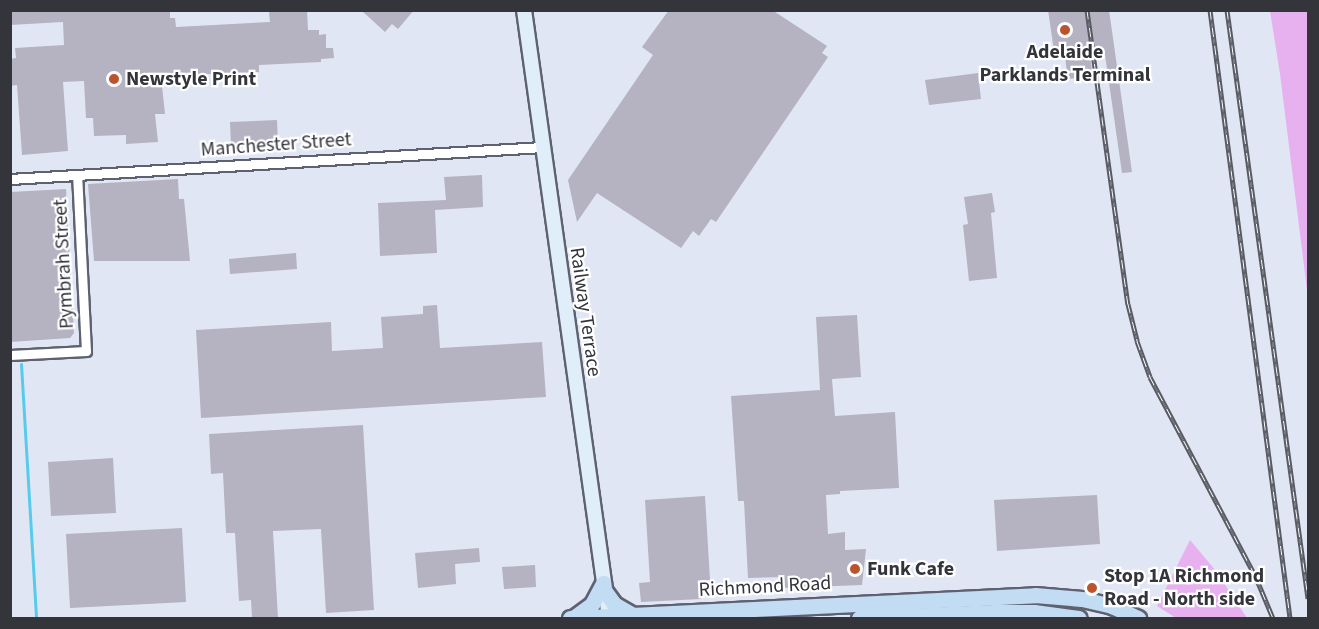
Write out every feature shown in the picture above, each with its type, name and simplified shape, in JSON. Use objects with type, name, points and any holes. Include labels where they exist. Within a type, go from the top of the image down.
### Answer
[{"type":"main road","name":"Railway Terrace","points":[[524,10],[608,617]]},
{"type":"main road","points":[[572,618],[592,604],[604,586],[614,604],[634,615]]},
{"type":"main road","name":"Richmond Road","points":[[572,618],[794,613],[959,597],[1056,595],[1109,605],[1138,618]]},
{"type":"main road","points":[[859,618],[1034,612],[1079,618]]},
{"type":"street","name":"Manchester Street","points":[[10,179],[543,147]]},
{"type":"street","name":"Pymbrah Street","points":[[10,355],[86,351],[77,176]]},
{"type":"street","points":[[959,597],[962,616]]},
{"type":"shaded area","points":[[1270,11],[1308,11],[1308,298],[1280,74]]},
{"type":"shaded area","points":[[1190,540],[1216,571],[1247,618],[1176,618],[1157,606]]},
{"type":"building","points":[[10,10],[170,10],[170,18],[175,18],[176,27],[270,22],[269,12],[307,10],[308,30],[319,30],[319,35],[326,34],[326,48],[333,48],[334,58],[321,59],[321,62],[259,65],[259,72],[161,76],[165,114],[155,114],[158,142],[126,144],[126,135],[94,136],[93,118],[86,118],[84,81],[63,82],[68,151],[22,155],[17,85],[10,86],[10,59],[16,58],[15,48],[64,45],[63,22],[10,25]]},
{"type":"building","points":[[361,10],[414,10],[398,29],[392,24],[385,32]]},
{"type":"building","points":[[669,10],[772,10],[827,46],[822,53],[828,57],[716,222],[711,219],[699,236],[693,231],[681,248],[597,193],[577,222],[568,180],[653,55],[642,47]]},
{"type":"building","points":[[1048,10],[1109,10],[1132,172],[1122,173],[1104,48],[1089,50],[1093,76],[1068,79],[1064,50],[1054,51]]},
{"type":"building","points":[[978,73],[981,99],[929,105],[925,80]]},
{"type":"building","points":[[277,120],[278,144],[231,146],[230,122]]},
{"type":"building","points":[[482,175],[483,207],[435,210],[437,253],[380,256],[378,203],[446,200],[444,177]]},
{"type":"building","points":[[178,179],[179,199],[184,199],[190,261],[94,261],[88,184]]},
{"type":"building","points":[[66,189],[74,333],[70,338],[10,342],[10,192]]},
{"type":"building","points":[[992,193],[995,212],[991,213],[997,278],[969,281],[963,225],[968,224],[964,197]]},
{"type":"building","points":[[296,253],[297,269],[230,274],[229,259]]},
{"type":"building","points":[[437,305],[440,348],[542,342],[546,397],[201,418],[196,330],[331,322],[332,351],[383,348],[381,317],[423,314],[423,306]]},
{"type":"building","points":[[857,315],[861,377],[832,379],[835,416],[895,412],[899,488],[840,491],[840,494],[826,495],[828,534],[845,532],[845,550],[866,549],[862,585],[781,588],[781,577],[748,578],[744,501],[738,501],[731,396],[820,390],[816,317]]},
{"type":"building","points":[[363,425],[374,610],[326,613],[321,529],[273,531],[278,618],[252,618],[251,600],[239,601],[235,533],[226,533],[223,473],[211,474],[209,434]]},
{"type":"building","points":[[113,458],[116,513],[51,516],[48,462]]},
{"type":"building","points":[[1097,495],[1100,544],[997,551],[994,500]]},
{"type":"building","points":[[705,496],[710,580],[700,580],[701,599],[641,602],[639,583],[650,582],[645,500]]},
{"type":"building","points":[[182,528],[186,602],[70,608],[66,534]]},
{"type":"building","points":[[479,548],[480,562],[455,564],[456,584],[418,588],[415,553]]},
{"type":"building","points":[[535,565],[536,587],[504,589],[502,567]]},
{"type":"waterway","points":[[21,364],[36,618]]},
{"type":"railway","points":[[1087,10],[1128,304],[1137,341],[1150,377],[1255,575],[1273,618]]},
{"type":"railway","points":[[1210,10],[1290,618]]},
{"type":"railway","points":[[1227,10],[1308,598]]},
{"type":"place","name":"Adelaide Parklands Terminal","points":[[1065,30]]},
{"type":"place","name":"Newstyle Print","points":[[114,79]]},
{"type":"place","name":"Funk Cafe","points":[[855,569]]},
{"type":"place","name":"Stop 1A Richmond Road - North side","points":[[1092,588]]}]
